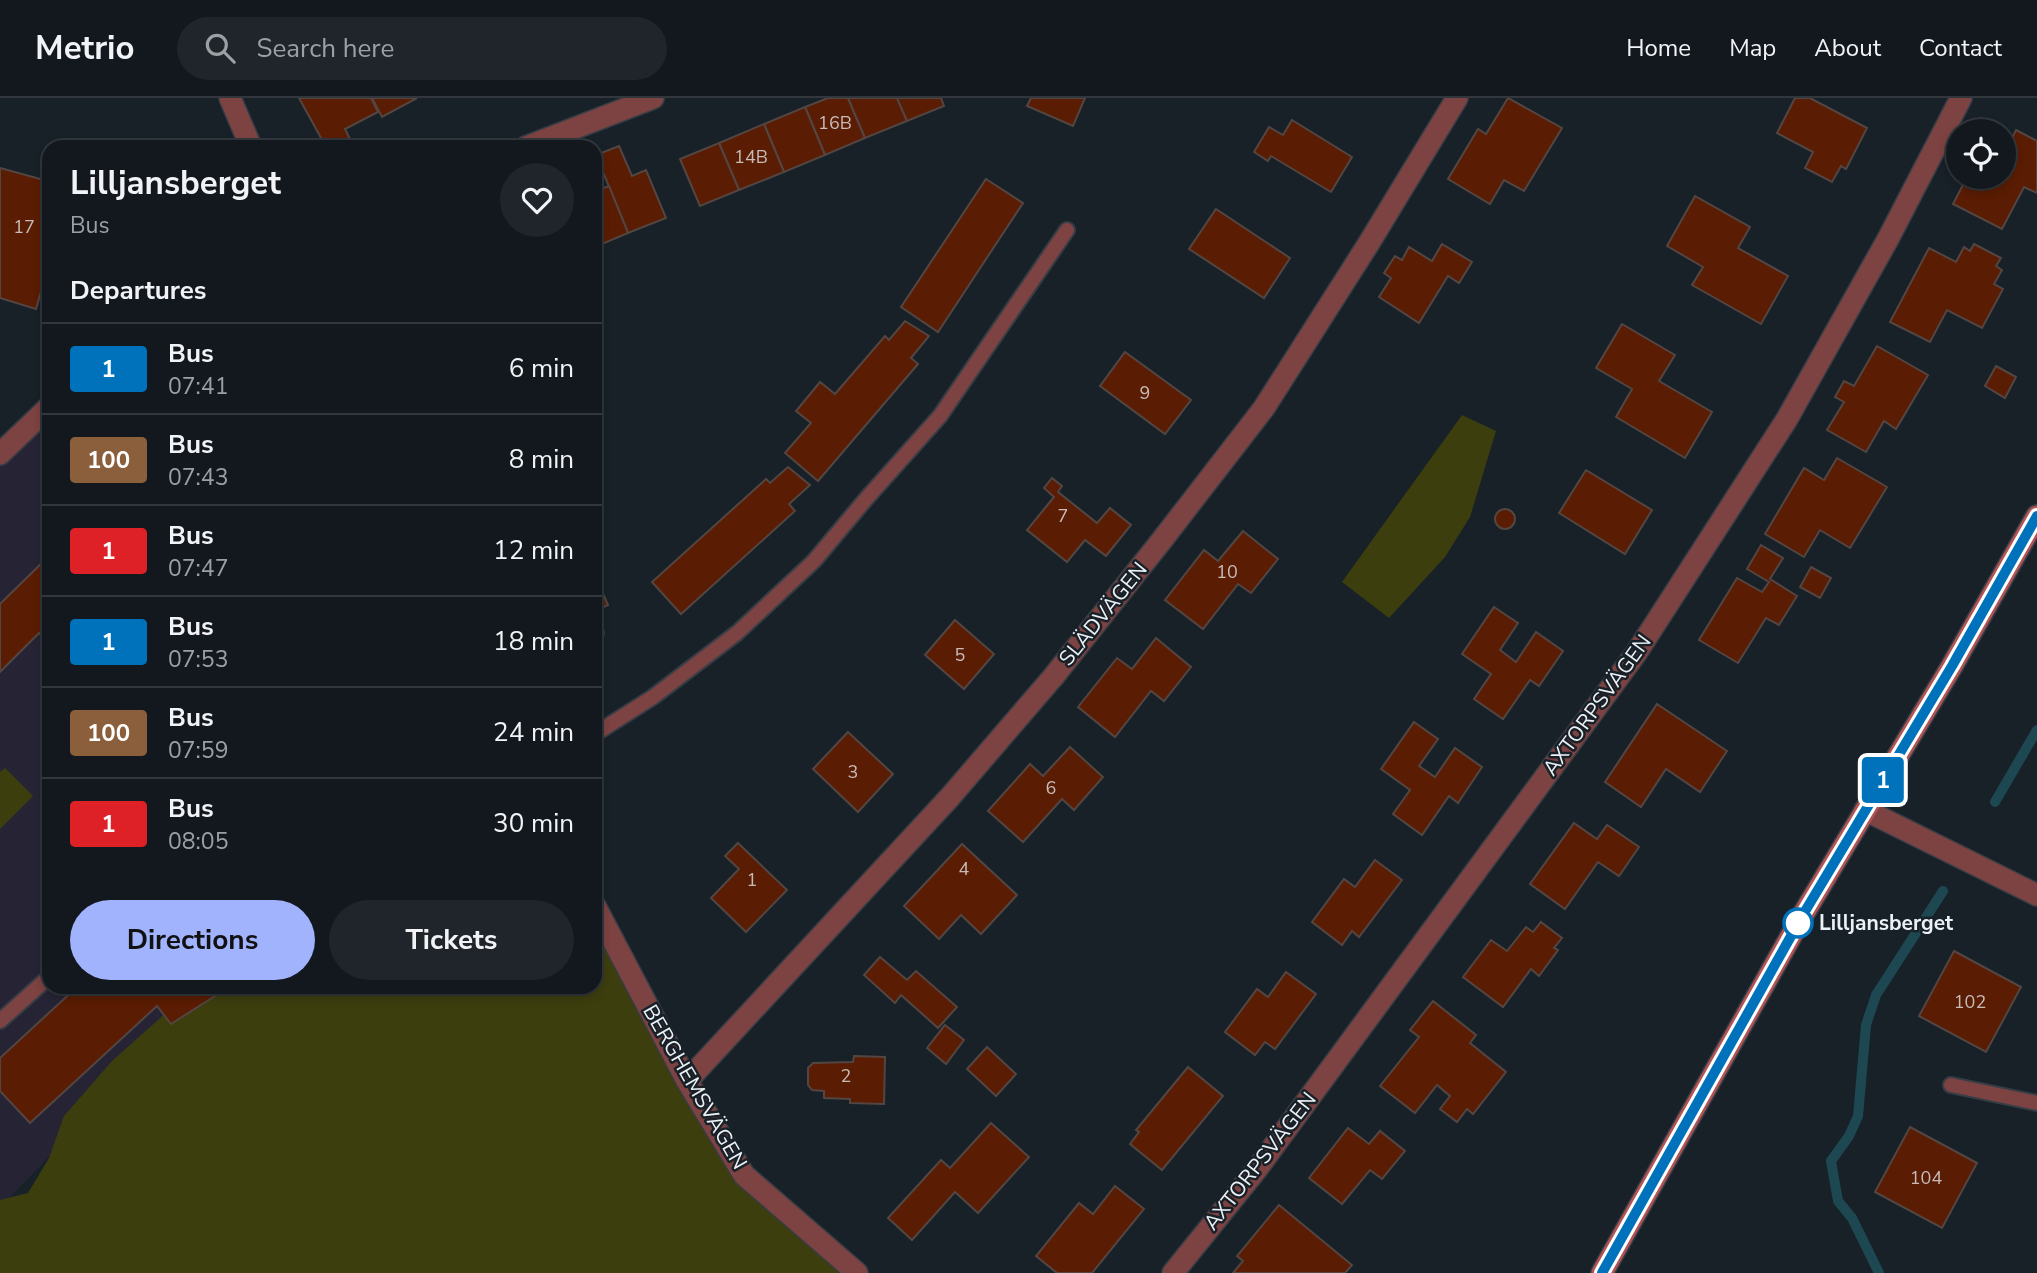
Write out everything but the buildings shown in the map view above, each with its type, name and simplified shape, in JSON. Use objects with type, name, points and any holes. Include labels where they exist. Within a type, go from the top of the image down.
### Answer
[{"type":"street","points":[[230,98],[248,140]]},
{"type":"street","points":[[544,140],[653,98]]},
{"type":"street","name":"SLÄDVÄGEN","points":[[687,1081],[950,797],[1054,676],[1162,540],[1264,408],[1457,98]]},
{"type":"street","name":"AXTORPSVÄGEN","points":[[1173,1273],[1257,1169],[1637,652],[1787,419],[1888,239],[1961,98]]},
{"type":"street","points":[[0,454],[42,418]]},
{"type":"street","points":[[1602,1273],[1797,925],[1952,666],[2037,516]]},
{"type":"street","points":[[1865,810],[2037,895]]},
{"type":"street","name":"BERGHEMSVÄGEN","points":[[602,919],[687,1081],[744,1175],[857,1273]]},
{"type":"lane","points":[[602,729],[653,696],[737,633],[814,561],[940,416],[1067,230]]},
{"type":"lane","points":[[0,1021],[42,983]]},
{"type":"lane","points":[[1951,1084],[2037,1103]]},
{"type":"shaded area","points":[[42,414],[42,994],[208,994],[0,1207],[0,454]]},
{"type":"shaded area","points":[[1462,415],[1496,431],[1470,517],[1445,557],[1389,618],[1342,582]]},
{"type":"shaded area","points":[[5,768],[33,796],[0,829],[0,772]]},
{"type":"shaded area","points":[[602,919],[744,1175],[857,1273],[0,1273],[0,1200],[28,1193],[49,1158],[64,1116],[112,1061],[168,1011],[198,994],[602,994]]},
{"type":"waterway","points":[[1995,802],[2037,730]]},
{"type":"waterway","points":[[1879,1273],[1852,1218],[1838,1201],[1831,1161],[1849,1136],[1858,1116],[1866,1025],[1876,995],[1943,891]]},
{"type":"bus line","name":"1","points":[[1602,1273],[1804,913],[1952,666],[2037,516]]},
{"type":"place","name":"Lilljansberget","points":[[1798,923]]}]
